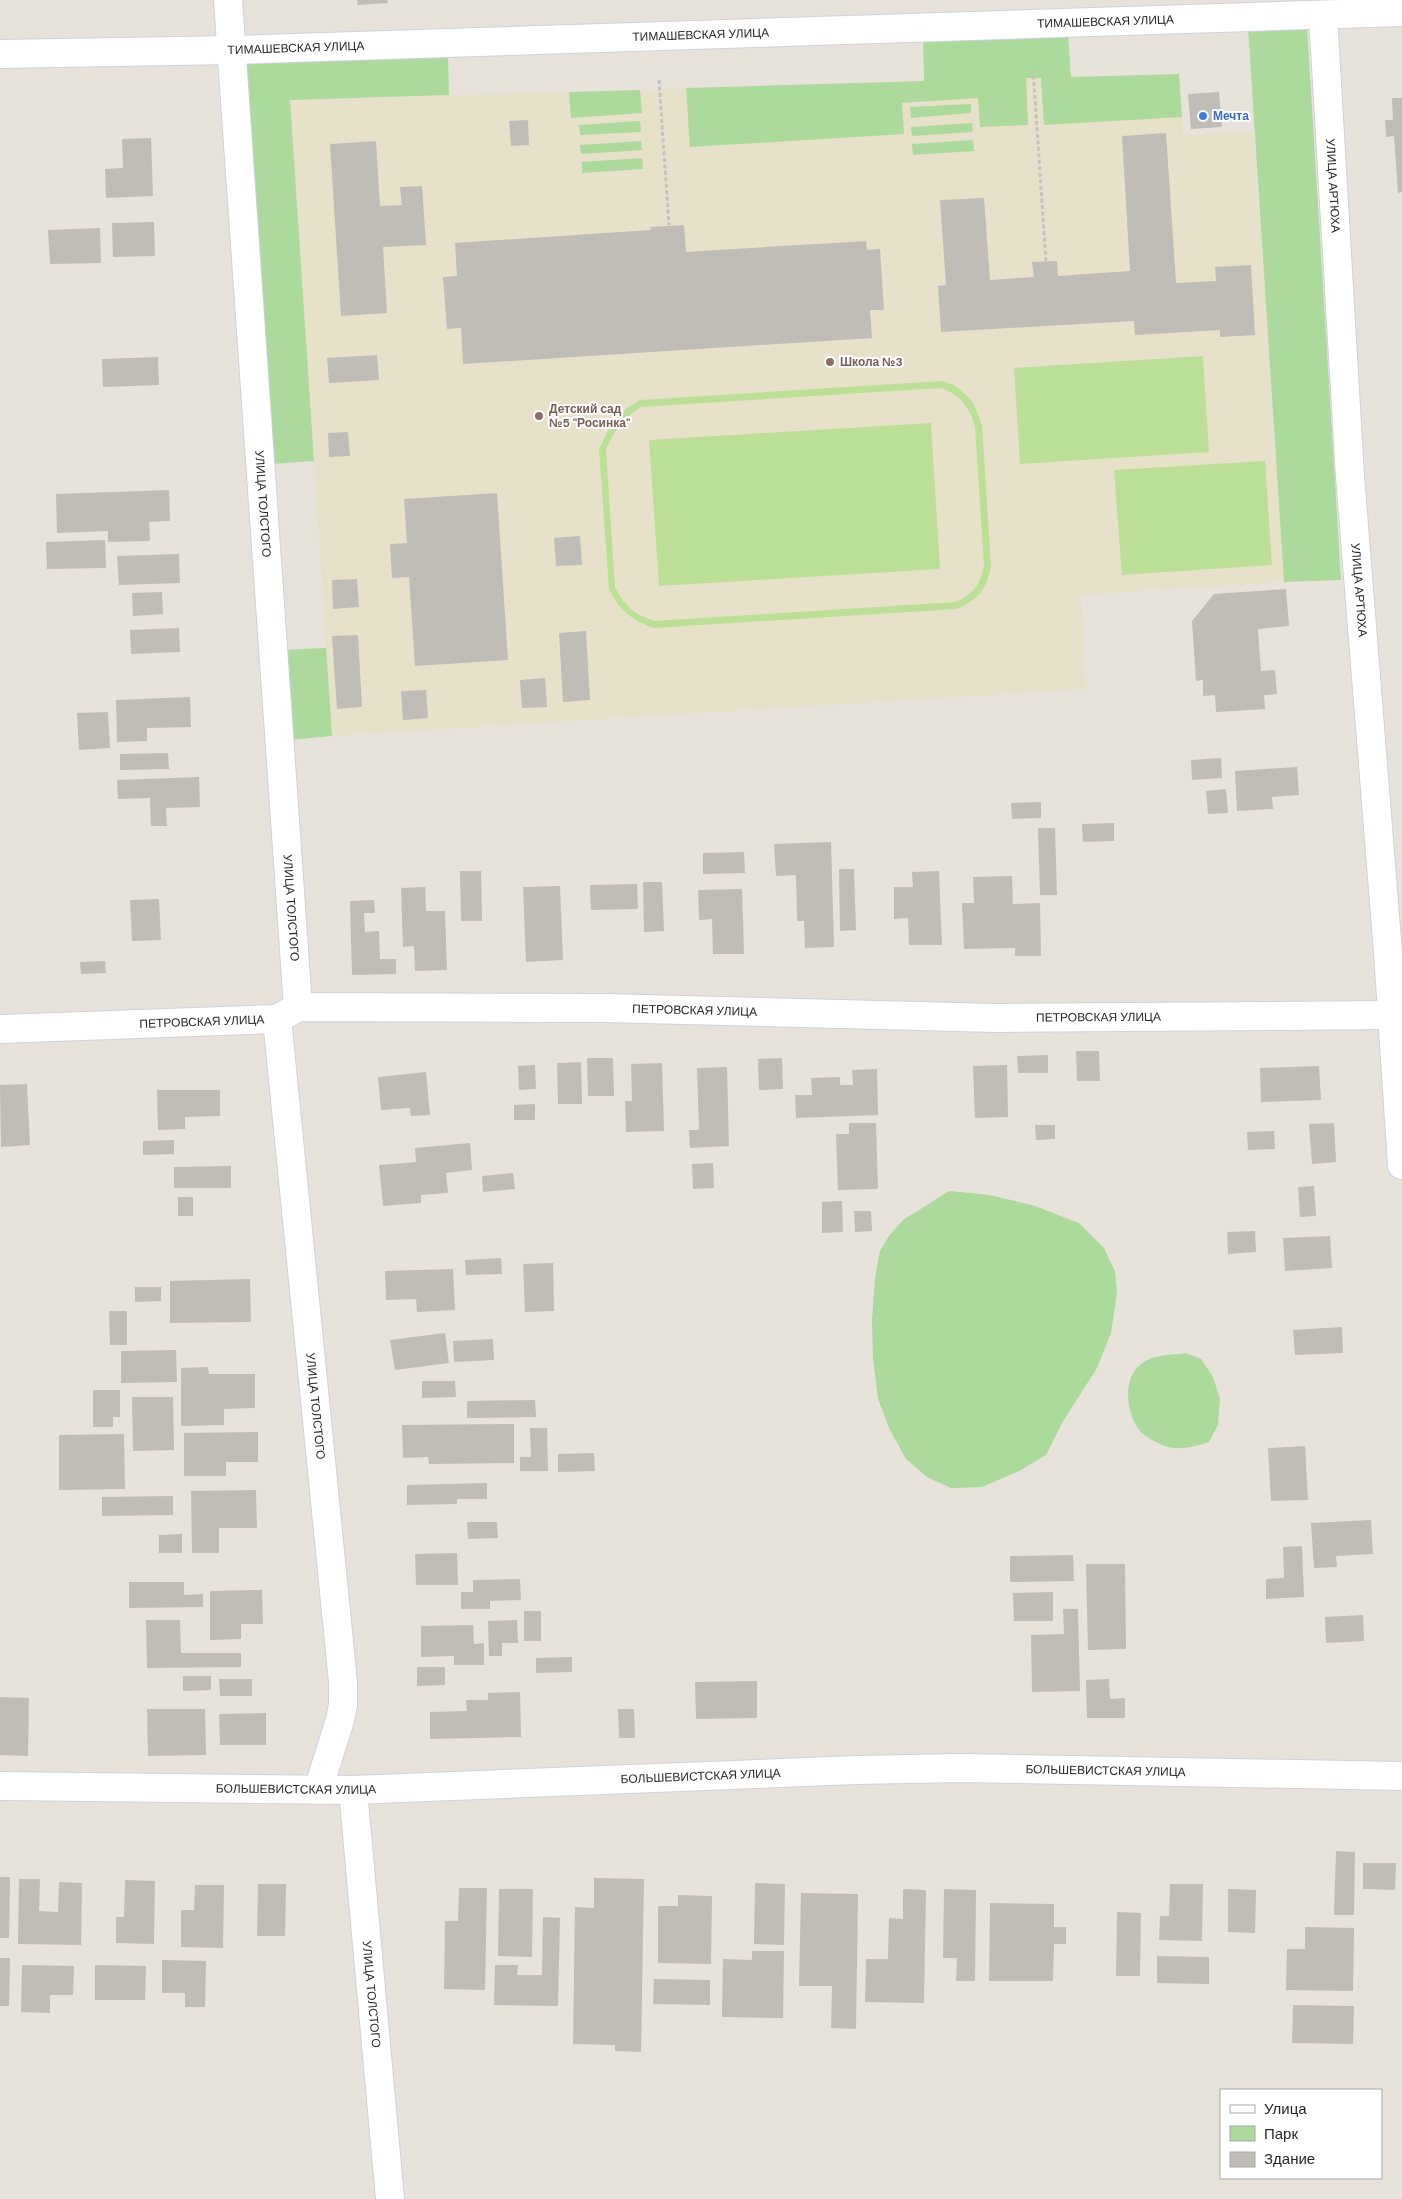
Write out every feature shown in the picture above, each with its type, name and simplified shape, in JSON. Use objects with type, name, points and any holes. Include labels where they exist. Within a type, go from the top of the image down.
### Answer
[{"type":"street","name":"УЛИЦА ТОЛСТОГО","points":[[228,0],[233,50],[288,1013],[343,1682],[343,1705],[340,1720],[318,1790]]},
{"type":"street","name":"ТИМАШЕВСКАЯ УЛИЦА","points":[[0,54],[233,50],[1316,10],[1402,12]]},
{"type":"street","name":"УЛИЦА АРТЮХА","points":[[1316,10],[1350,476],[1395,953],[1392,1015],[1402,1165]]},
{"type":"street","name":"ПЕТРОВСКАЯ УЛИЦА","points":[[0,1029],[288,1013],[604,1008],[996,1018],[1392,1015]]},
{"type":"street","name":"БОЛЬШЕВИСТСКАЯ УЛИЦА","points":[[0,1786],[353,1790],[856,1770],[960,1768],[1402,1776]]},
{"type":"street","name":"УЛИЦА ТОЛСТОГО","points":[[353,1790],[390,2199]]},
{"type":"path","points":[[1033,68],[1046,262]]},
{"type":"path","points":[[660,80],[669,225]]},
{"type":"shaded area","name":"Школа №3","points":[[1179,74],[1183,136],[1254,131],[1284,582],[1081,595],[1086,689],[332,736],[290,100]]},
{"type":"green space","points":[[1307,26],[1341,580],[1284,582],[1248,27]]},
{"type":"green space","points":[[1068,33],[1071,77],[1179,74],[1182,117],[1044,125],[1041,78],[1026,78],[1028,125],[980,127],[978,98],[902,103],[904,134],[690,147],[686,88],[924,81],[923,38]]},
{"type":"green space","points":[[448,54],[449,95],[290,100],[314,461],[271,464],[246,61]]},
{"type":"green space","points":[[640,90],[642,113],[571,118],[569,92]]},
{"type":"green space","points":[[971,104],[971,113],[911,118],[910,107]]},
{"type":"green space","points":[[640,121],[641,132],[580,135],[579,125]]},
{"type":"green space","points":[[972,123],[973,132],[912,136],[911,127]]},
{"type":"green space","points":[[973,140],[974,151],[913,155],[912,144]]},
{"type":"green space","points":[[641,141],[642,150],[581,154],[580,145]]},
{"type":"green space","points":[[642,158],[643,169],[582,173],[582,162]]},
{"type":"green space","points":[[1203,356],[1209,452],[1020,464],[1014,368]]},
{"type":"green space","points":[[942,381],[954,385],[973,402],[982,425],[991,565],[984,587],[971,602],[957,609],[654,628],[639,622],[622,609],[609,589],[599,449],[610,426],[628,407],[640,400]],"holes":[[[941,388],[959,398],[967,408],[975,427],[984,565],[981,578],[967,596],[955,602],[655,621],[636,613],[618,593],[615,587],[606,450],[620,426],[641,407]]]},
{"type":"green space","points":[[931,423],[940,569],[659,586],[649,440]]},
{"type":"green space","points":[[1265,461],[1272,565],[1122,575],[1114,470]]},
{"type":"green space","points":[[326,648],[332,736],[289,740],[283,650]]},
{"type":"green space","points":[[949,1191],[990,1195],[1035,1206],[1079,1223],[1104,1248],[1115,1271],[1117,1292],[1111,1333],[1097,1368],[1062,1423],[1046,1455],[1019,1471],[982,1487],[951,1488],[927,1477],[906,1459],[890,1430],[878,1399],[873,1358],[872,1321],[875,1278],[880,1251],[889,1236],[903,1220]]},
{"type":"green space","points":[[1186,1353],[1201,1359],[1213,1377],[1220,1399],[1218,1425],[1209,1442],[1191,1447],[1172,1448],[1147,1437],[1135,1424],[1129,1406],[1129,1387],[1135,1370],[1151,1358]]},
{"type":"building","points":[[357,0],[387,0],[388,3],[358,5]]},
{"type":"building","points":[[1219,92],[1222,127],[1191,129],[1188,94]]},
{"type":"building","points":[[1392,98],[1402,98],[1402,192],[1398,193],[1394,136],[1386,137],[1385,120],[1393,120]]},
{"type":"building","points":[[528,120],[529,145],[511,146],[509,121]]},
{"type":"building","points":[[1166,133],[1176,283],[1216,281],[1215,267],[1251,265],[1255,335],[1220,337],[1220,330],[1135,335],[1134,321],[941,332],[938,286],[946,285],[940,200],[984,198],[990,280],[1034,277],[1032,262],[1057,261],[1058,276],[1130,271],[1122,136]]},
{"type":"building","points":[[151,138],[153,196],[106,198],[105,169],[123,168],[122,139]]},
{"type":"building","points":[[376,141],[380,206],[402,205],[400,187],[422,186],[426,245],[383,247],[387,313],[341,316],[330,144]]},
{"type":"building","points":[[154,222],[155,256],[113,257],[112,223]]},
{"type":"building","points":[[684,225],[686,252],[866,241],[867,250],[880,249],[884,310],[870,310],[872,338],[463,364],[461,328],[447,329],[443,277],[457,276],[455,243],[651,230],[650,227]]},
{"type":"building","points":[[100,228],[101,263],[50,264],[48,230]]},
{"type":"building","points":[[377,355],[379,380],[329,383],[327,358]]},
{"type":"building","points":[[158,357],[159,385],[103,387],[102,359]]},
{"type":"building","points":[[348,432],[350,456],[329,457],[328,433]]},
{"type":"building","points":[[169,490],[170,521],[149,522],[150,541],[108,542],[108,531],[57,533],[56,494]]},
{"type":"building","points":[[497,493],[508,660],[415,666],[409,577],[392,578],[390,544],[407,543],[404,499]]},
{"type":"building","points":[[580,536],[582,565],[556,566],[554,538]]},
{"type":"building","points":[[105,540],[106,568],[47,569],[46,542]]},
{"type":"building","points":[[179,554],[180,583],[119,585],[117,556]]},
{"type":"building","points":[[357,579],[359,607],[333,609],[332,580]]},
{"type":"building","points":[[1286,589],[1289,626],[1258,629],[1261,671],[1275,670],[1277,694],[1264,695],[1265,709],[1216,712],[1215,695],[1203,696],[1203,680],[1196,681],[1192,621],[1214,594]]},
{"type":"building","points":[[162,592],[163,614],[133,616],[132,593]]},
{"type":"building","points":[[179,628],[180,652],[131,654],[130,630]]},
{"type":"building","points":[[586,631],[590,700],[563,702],[559,633]]},
{"type":"building","points":[[358,635],[362,707],[337,709],[332,636]]},
{"type":"building","points":[[545,678],[547,707],[522,708],[520,680]]},
{"type":"building","points":[[426,690],[428,718],[403,720],[401,691]]},
{"type":"building","points":[[190,697],[191,727],[147,728],[147,741],[117,742],[116,700]]},
{"type":"building","points":[[108,712],[110,748],[79,750],[77,713]]},
{"type":"building","points":[[168,753],[169,769],[120,770],[120,754]]},
{"type":"building","points":[[1221,758],[1222,778],[1192,780],[1191,760]]},
{"type":"building","points":[[1297,767],[1299,795],[1272,797],[1273,809],[1237,811],[1235,771]]},
{"type":"building","points":[[199,777],[200,807],[166,808],[167,826],[151,826],[150,798],[118,799],[117,780]]},
{"type":"building","points":[[1226,789],[1228,813],[1208,814],[1206,791]]},
{"type":"building","points":[[1041,802],[1041,818],[1012,819],[1011,803]]},
{"type":"building","points":[[1114,823],[1114,841],[1083,842],[1082,824]]},
{"type":"building","points":[[1038,828],[1055,828],[1057,895],[1040,895]]},
{"type":"building","points":[[831,842],[834,947],[805,948],[804,921],[797,921],[796,875],[776,876],[774,844]]},
{"type":"building","points":[[744,852],[745,873],[703,874],[703,853]]},
{"type":"building","points":[[839,869],[854,869],[856,930],[840,931]]},
{"type":"building","points":[[460,871],[481,871],[482,921],[461,921]]},
{"type":"building","points":[[939,871],[942,945],[909,945],[908,918],[894,919],[894,887],[913,887],[912,872]]},
{"type":"building","points":[[1012,876],[1013,904],[1040,903],[1041,956],[1015,956],[1015,948],[964,949],[962,903],[974,903],[973,877]]},
{"type":"building","points":[[643,882],[662,882],[664,931],[644,932]]},
{"type":"building","points":[[637,884],[638,909],[591,910],[590,885]]},
{"type":"building","points":[[560,886],[563,960],[526,962],[523,887]]},
{"type":"building","points":[[425,887],[426,911],[445,911],[447,970],[415,971],[414,946],[403,947],[401,888]]},
{"type":"building","points":[[742,889],[744,954],[713,954],[712,919],[699,920],[698,890]]},
{"type":"building","points":[[159,899],[161,940],[132,941],[130,900]]},
{"type":"building","points":[[374,900],[375,913],[364,913],[365,932],[379,931],[380,959],[396,959],[396,974],[352,975],[350,901]]},
{"type":"building","points":[[105,961],[106,973],[81,974],[80,962]]},
{"type":"building","points":[[1076,1051],[1099,1051],[1100,1081],[1077,1081]]},
{"type":"building","points":[[1048,1055],[1048,1073],[1018,1073],[1017,1056]]},
{"type":"building","points":[[587,1058],[613,1058],[614,1096],[588,1096]]},
{"type":"building","points":[[782,1058],[783,1089],[759,1090],[758,1059]]},
{"type":"building","points":[[581,1062],[582,1104],[558,1104],[557,1063]]},
{"type":"building","points":[[662,1063],[664,1131],[626,1132],[625,1101],[632,1101],[631,1064]]},
{"type":"building","points":[[535,1065],[536,1089],[519,1090],[518,1066]]},
{"type":"building","points":[[1007,1065],[1008,1117],[975,1118],[973,1066]]},
{"type":"building","points":[[1319,1066],[1321,1100],[1261,1102],[1260,1068]]},
{"type":"building","points":[[727,1067],[729,1146],[690,1148],[689,1130],[699,1130],[697,1068]]},
{"type":"building","points":[[877,1069],[878,1115],[796,1118],[795,1095],[812,1095],[811,1078],[840,1077],[840,1085],[853,1085],[852,1070]]},
{"type":"building","points":[[426,1072],[430,1115],[411,1116],[410,1108],[381,1110],[378,1077]]},
{"type":"building","points":[[27,1084],[30,1145],[1,1147],[0,1085]]},
{"type":"building","points":[[157,1090],[220,1090],[220,1116],[185,1117],[185,1129],[158,1130]]},
{"type":"building","points":[[535,1104],[535,1120],[514,1120],[514,1105]]},
{"type":"building","points":[[849,1123],[876,1123],[878,1189],[838,1190],[836,1134],[849,1134]]},
{"type":"building","points":[[1334,1123],[1336,1162],[1312,1164],[1309,1124]]},
{"type":"building","points":[[1035,1125],[1055,1125],[1055,1139],[1036,1140]]},
{"type":"building","points":[[1274,1131],[1275,1149],[1248,1150],[1247,1132]]},
{"type":"building","points":[[174,1140],[174,1154],[143,1155],[143,1141]]},
{"type":"building","points":[[470,1143],[472,1170],[446,1173],[448,1193],[421,1195],[421,1203],[383,1206],[379,1165],[416,1162],[415,1148]]},
{"type":"building","points":[[713,1163],[714,1188],[693,1189],[692,1164]]},
{"type":"building","points":[[231,1166],[231,1188],[174,1188],[174,1167]]},
{"type":"building","points":[[513,1173],[515,1189],[483,1192],[482,1176]]},
{"type":"building","points":[[1314,1186],[1316,1216],[1300,1217],[1298,1187]]},
{"type":"building","points":[[178,1197],[193,1197],[193,1216],[178,1216]]},
{"type":"building","points":[[842,1201],[843,1232],[822,1233],[822,1202]]},
{"type":"building","points":[[854,1211],[871,1211],[872,1231],[855,1232]]},
{"type":"building","points":[[1255,1231],[1256,1252],[1228,1254],[1227,1232]]},
{"type":"building","points":[[1330,1236],[1332,1268],[1285,1271],[1283,1238]]},
{"type":"building","points":[[501,1258],[502,1274],[466,1275],[465,1260]]},
{"type":"building","points":[[553,1263],[554,1311],[525,1312],[523,1264]]},
{"type":"building","points":[[453,1269],[455,1310],[417,1312],[416,1299],[386,1300],[385,1271]]},
{"type":"building","points":[[250,1279],[251,1322],[170,1323],[170,1281]]},
{"type":"building","points":[[135,1287],[161,1287],[161,1301],[135,1302]]},
{"type":"building","points":[[109,1311],[127,1311],[127,1345],[110,1345]]},
{"type":"building","points":[[1342,1327],[1343,1353],[1295,1355],[1293,1330]]},
{"type":"building","points":[[445,1333],[449,1363],[395,1370],[390,1340]]},
{"type":"building","points":[[493,1339],[494,1360],[454,1362],[453,1341]]},
{"type":"building","points":[[176,1350],[177,1382],[121,1383],[121,1351]]},
{"type":"building","points":[[208,1367],[209,1374],[255,1374],[255,1408],[224,1409],[224,1425],[181,1426],[181,1368]]},
{"type":"building","points":[[422,1381],[455,1381],[456,1397],[422,1398]]},
{"type":"building","points":[[93,1390],[120,1390],[120,1417],[113,1417],[113,1427],[93,1427]]},
{"type":"building","points":[[132,1397],[173,1397],[174,1450],[133,1451]]},
{"type":"building","points":[[535,1400],[536,1417],[467,1418],[467,1401]]},
{"type":"building","points":[[514,1424],[514,1463],[429,1464],[428,1457],[403,1458],[402,1425]]},
{"type":"building","points":[[530,1428],[547,1428],[548,1471],[520,1471],[520,1457],[531,1457]]},
{"type":"building","points":[[258,1432],[258,1462],[226,1462],[226,1476],[184,1476],[184,1433]]},
{"type":"building","points":[[124,1434],[125,1489],[59,1490],[59,1435]]},
{"type":"building","points":[[1305,1446],[1308,1500],[1271,1501],[1268,1448]]},
{"type":"building","points":[[594,1453],[595,1471],[558,1472],[558,1454]]},
{"type":"building","points":[[487,1483],[487,1499],[457,1499],[457,1504],[407,1505],[407,1485]]},
{"type":"building","points":[[256,1490],[257,1528],[219,1528],[219,1553],[192,1553],[191,1491]]},
{"type":"building","points":[[173,1496],[173,1515],[102,1516],[102,1497]]},
{"type":"building","points":[[1371,1520],[1373,1554],[1336,1556],[1337,1567],[1314,1568],[1311,1523]]},
{"type":"building","points":[[467,1522],[497,1522],[498,1538],[468,1539]]},
{"type":"building","points":[[182,1534],[182,1553],[159,1553],[159,1535]]},
{"type":"building","points":[[1302,1546],[1304,1597],[1266,1599],[1266,1579],[1284,1578],[1283,1547]]},
{"type":"building","points":[[457,1553],[458,1585],[416,1585],[415,1554]]},
{"type":"building","points":[[1073,1555],[1074,1581],[1010,1582],[1010,1556]]},
{"type":"building","points":[[1086,1564],[1125,1564],[1126,1649],[1088,1650]]},
{"type":"building","points":[[520,1579],[521,1600],[490,1601],[490,1609],[461,1609],[461,1592],[473,1592],[473,1580]]},
{"type":"building","points":[[129,1582],[184,1582],[184,1595],[203,1594],[203,1607],[129,1608]]},
{"type":"building","points":[[262,1590],[263,1624],[241,1624],[241,1639],[210,1640],[210,1591]]},
{"type":"building","points":[[1053,1592],[1053,1621],[1014,1621],[1013,1593]]},
{"type":"building","points":[[1063,1609],[1078,1609],[1080,1691],[1032,1692],[1031,1635],[1064,1634]]},
{"type":"building","points":[[524,1611],[541,1611],[541,1641],[524,1641]]},
{"type":"building","points":[[1363,1615],[1364,1641],[1326,1643],[1325,1617]]},
{"type":"building","points":[[146,1620],[180,1620],[181,1653],[241,1653],[241,1667],[147,1668]]},
{"type":"building","points":[[517,1620],[518,1643],[502,1643],[502,1656],[489,1656],[488,1621]]},
{"type":"building","points":[[473,1625],[474,1644],[484,1643],[484,1665],[454,1665],[454,1656],[421,1657],[421,1626]]},
{"type":"building","points":[[572,1657],[572,1672],[536,1673],[536,1658]]},
{"type":"building","points":[[417,1667],[445,1667],[445,1685],[417,1686]]},
{"type":"building","points":[[183,1676],[211,1676],[211,1690],[183,1691]]},
{"type":"building","points":[[219,1679],[252,1679],[252,1696],[220,1696]]},
{"type":"building","points":[[1109,1679],[1110,1699],[1125,1698],[1125,1718],[1087,1718],[1086,1680]]},
{"type":"building","points":[[757,1681],[757,1718],[696,1719],[695,1682]]},
{"type":"building","points":[[520,1692],[521,1737],[430,1739],[430,1712],[467,1711],[466,1700],[488,1700],[488,1693]]},
{"type":"building","points":[[0,1697],[29,1698],[28,1756],[0,1755]]},
{"type":"building","points":[[147,1709],[205,1709],[206,1755],[148,1756]]},
{"type":"building","points":[[618,1709],[634,1709],[635,1738],[619,1738]]},
{"type":"building","points":[[266,1713],[266,1745],[220,1745],[219,1714]]},
{"type":"building","points":[[1336,1851],[1355,1852],[1354,1915],[1334,1915]]},
{"type":"building","points":[[1363,1863],[1396,1863],[1395,1890],[1363,1889]]},
{"type":"building","points":[[0,1877],[10,1877],[9,1938],[0,1938]]},
{"type":"building","points":[[594,1878],[644,1879],[641,2052],[615,2051],[615,2045],[573,2044],[575,1907],[594,1908]]},
{"type":"building","points":[[19,1879],[40,1879],[39,1911],[58,1912],[59,1882],[82,1883],[81,1945],[18,1944]]},
{"type":"building","points":[[125,1880],[155,1881],[154,1944],[116,1943],[116,1917],[124,1917]]},
{"type":"building","points":[[755,1883],[785,1884],[784,1945],[754,1944]]},
{"type":"building","points":[[258,1884],[286,1884],[285,1936],[257,1936]]},
{"type":"building","points":[[1170,1884],[1203,1884],[1202,1941],[1159,1940],[1160,1916],[1169,1916]]},
{"type":"building","points":[[195,1885],[224,1885],[223,1948],[181,1947],[181,1910],[194,1910]]},
{"type":"building","points":[[459,1888],[487,1888],[485,1990],[444,1989],[445,1921],[458,1921]]},
{"type":"building","points":[[499,1889],[533,1889],[532,1957],[498,1956]]},
{"type":"building","points":[[903,1889],[926,1890],[924,2003],[865,2002],[866,1959],[888,1959],[889,1918],[903,1919]]},
{"type":"building","points":[[944,1889],[976,1890],[975,1981],[956,1981],[957,1958],[943,1958]]},
{"type":"building","points":[[1228,1889],[1256,1890],[1255,1933],[1228,1932]]},
{"type":"building","points":[[801,1893],[858,1894],[856,2029],[831,2028],[832,1986],[799,1986]]},
{"type":"building","points":[[678,1895],[712,1896],[711,1964],[658,1963],[658,1906],[678,1906]]},
{"type":"building","points":[[990,1903],[1054,1904],[1054,1927],[1066,1927],[1066,1944],[1054,1944],[1053,1981],[989,1981]]},
{"type":"building","points":[[1117,1912],[1141,1913],[1140,1976],[1116,1976]]},
{"type":"building","points":[[543,1917],[560,1918],[558,2006],[494,2005],[495,1965],[518,1965],[517,1975],[542,1975]]},
{"type":"building","points":[[1305,1927],[1354,1928],[1353,1991],[1286,1990],[1287,1949],[1305,1949]]},
{"type":"building","points":[[752,1951],[784,1951],[783,2018],[722,2017],[723,1959],[752,1960]]},
{"type":"building","points":[[1157,1956],[1209,1957],[1209,1984],[1157,1983]]},
{"type":"building","points":[[0,1958],[10,1958],[9,2006],[0,2006]]},
{"type":"building","points":[[162,1960],[206,1961],[205,2007],[185,2007],[185,1993],[162,1993]]},
{"type":"building","points":[[22,1965],[74,1966],[73,1995],[50,1995],[50,2013],[21,2012]]},
{"type":"building","points":[[95,1965],[146,1966],[145,2000],[95,2000]]},
{"type":"building","points":[[654,1979],[710,1980],[710,2005],[653,2004]]},
{"type":"building","points":[[1293,2005],[1354,2006],[1353,2044],[1292,2043]]},
{"type":"place","name":"Мечта","points":[[1203,116]]},
{"type":"place","name":"Школа №3","points":[[830,362]]},
{"type":"place","name":"Детский сад №5 \"Росинка\"","points":[[539,416]]}]
